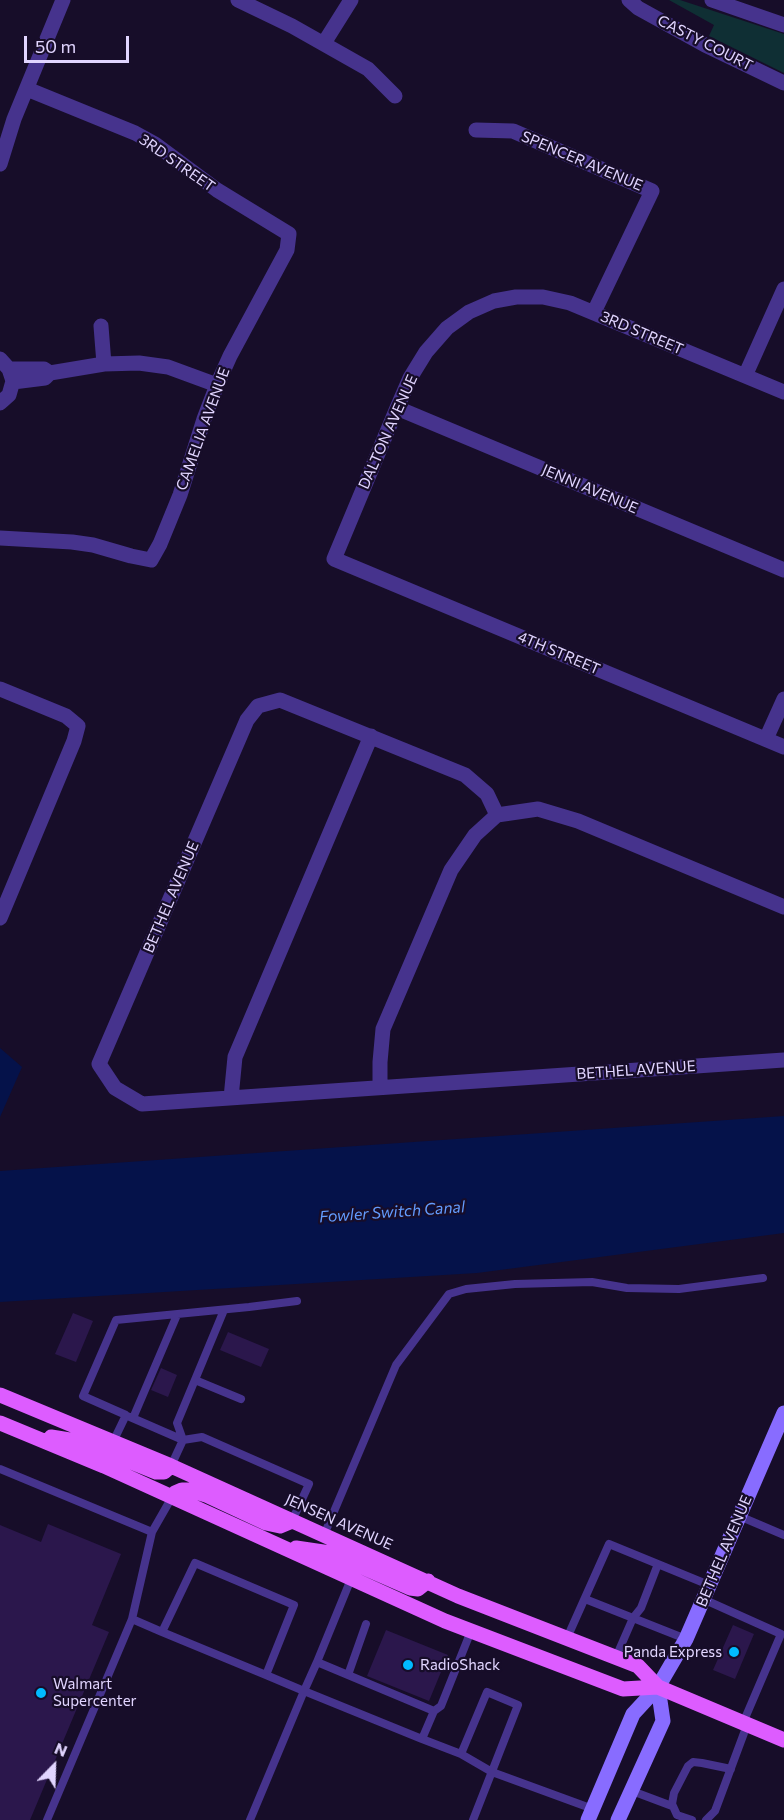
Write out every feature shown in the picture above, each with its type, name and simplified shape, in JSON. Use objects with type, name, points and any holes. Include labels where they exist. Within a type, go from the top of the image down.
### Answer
[{"type":"main road","name":"JENSEN AVENUE","points":[[0,1395],[171,1466],[468,1599],[638,1666],[658,1687],[784,1740]]},
{"type":"main road","points":[[0,1406],[20,1414],[56,1418]]},
{"type":"main road","name":"BETHEL AVENUE","points":[[591,1815],[633,1714],[658,1687],[686,1639],[784,1413]]},
{"type":"main road","name":"JENSEN AVENUE","points":[[0,1423],[172,1496],[351,1579],[471,1631],[623,1689],[658,1687]]},
{"type":"main road","points":[[30,1435],[82,1442],[156,1472],[164,1472],[171,1466]]},
{"type":"main road","points":[[172,1496],[182,1490],[190,1490],[266,1522],[280,1526],[292,1521]]},
{"type":"main road","points":[[285,1547],[330,1553],[410,1588],[418,1589],[428,1581]]},
{"type":"main road","points":[[618,1820],[663,1721],[658,1687]]},
{"type":"street","points":[[0,164],[14,119],[63,0]]},
{"type":"street","points":[[238,0],[324,43],[368,69],[395,96]]},
{"type":"street","points":[[324,43],[351,0]]},
{"type":"street","name":"CASTY COURT","points":[[629,0],[638,8],[705,45],[784,83]]},
{"type":"street","points":[[712,0],[784,25]]},
{"type":"street","name":"3RD STREET","points":[[27,89],[155,144],[217,190],[289,234]]},
{"type":"street","name":"SPENCER AVENUE","points":[[476,130],[513,131],[652,190],[594,312]]},
{"type":"street","name":"CAMELIA AVENUE","points":[[0,538],[93,545],[150,560],[160,544],[180,495],[217,385],[230,356],[287,250],[289,234]]},
{"type":"street","points":[[745,376],[784,289]]},
{"type":"street","name":"3RD STREET","points":[[494,301],[516,297],[543,297],[570,303],[784,392]]},
{"type":"street","name":"DALTON AVENUE","points":[[334,559],[410,378],[426,352],[447,328],[469,312],[494,301]]},
{"type":"street","points":[[101,326],[104,364]]},
{"type":"street","points":[[0,408],[0,403],[9,394],[7,370],[45,378],[50,373],[104,364],[139,363],[168,367],[217,385]]},
{"type":"street","name":"JENNI AVENUE","points":[[397,408],[784,570]]},
{"type":"street","name":"4TH STREET","points":[[334,559],[784,747]]},
{"type":"street","points":[[0,688],[66,716],[78,726],[74,741],[0,918]]},
{"type":"street","points":[[766,740],[784,699]]},
{"type":"street","name":"BETHEL AVENUE","points":[[497,814],[487,794],[465,775],[280,700],[258,706],[247,720],[99,1064],[116,1088],[142,1104],[784,1060]]},
{"type":"street","points":[[231,1098],[235,1057],[371,736]]},
{"type":"street","points":[[380,1087],[383,1029],[451,870],[475,835],[497,814],[538,809],[578,821],[784,907]]},
{"type":"lane","points":[[324,1535],[396,1365],[449,1294],[466,1289],[515,1284],[592,1282],[627,1288],[679,1289],[763,1278]]},
{"type":"lane","points":[[292,1521],[309,1484],[202,1437],[183,1440],[83,1396],[116,1320],[224,1310],[297,1300]]},
{"type":"lane","points":[[171,1466],[183,1440],[177,1423],[224,1310]]},
{"type":"lane","points":[[113,1442],[129,1417],[177,1315]]},
{"type":"lane","points":[[195,1380],[241,1399]]},
{"type":"lane","points":[[0,1469],[152,1532]]},
{"type":"lane","points":[[47,1820],[132,1619],[152,1532],[172,1496]]},
{"type":"lane","points":[[739,1516],[784,1535]]},
{"type":"lane","points":[[567,1638],[609,1544],[709,1585]]},
{"type":"lane","points":[[162,1632],[195,1563],[294,1605],[266,1675]]},
{"type":"lane","points":[[616,1657],[633,1618],[641,1608],[658,1564]]},
{"type":"lane","points":[[250,1820],[351,1579]]},
{"type":"lane","points":[[585,1599],[686,1639]]},
{"type":"lane","points":[[703,1599],[781,1634],[745,1724],[715,1811],[706,1820]]},
{"type":"lane","points":[[132,1619],[461,1754],[492,1772],[591,1815]]},
{"type":"lane","points":[[348,1675],[366,1624]]},
{"type":"lane","points":[[422,1739],[434,1711],[441,1706],[471,1631]]},
{"type":"lane","points":[[316,1662],[434,1711]]},
{"type":"lane","points":[[461,1754],[487,1692],[518,1705],[473,1820]]},
{"type":"lane","points":[[692,1820],[677,1815],[672,1806],[674,1793],[690,1763],[702,1762],[731,1769]]},
{"type":"lane","points":[[632,1791],[672,1806]]},
{"type":"green space","points":[[669,0],[680,0],[784,34],[784,73],[709,36],[714,25]]},
{"type":"water","points":[[0,1048],[22,1067],[0,1117]]},
{"type":"water","name":"Fowler Switch Canal","points":[[784,1116],[784,1233],[477,1273],[0,1302],[0,1171]]},
{"type":"building","points":[[73,1313],[93,1321],[76,1362],[55,1354]]},
{"type":"building","points":[[228,1332],[269,1349],[261,1367],[220,1350]]},
{"type":"building","points":[[161,1368],[177,1375],[168,1397],[151,1390]]},
{"type":"building","name":"Walmart Supercenter","points":[[48,1524],[121,1554],[92,1625],[109,1632],[30,1820],[0,1820],[0,1525],[41,1542]]},
{"type":"building","name":"Panda Express","points":[[733,1625],[754,1634],[735,1679],[713,1670]]},
{"type":"building","name":"RadioShack","points":[[386,1630],[448,1655],[429,1701],[367,1676]]},
{"type":"place","name":"Panda Express","points":[[734,1652]]},
{"type":"place","name":"RadioShack","points":[[408,1665]]},
{"type":"place","name":"Walmart Supercenter","points":[[41,1693]]}]
